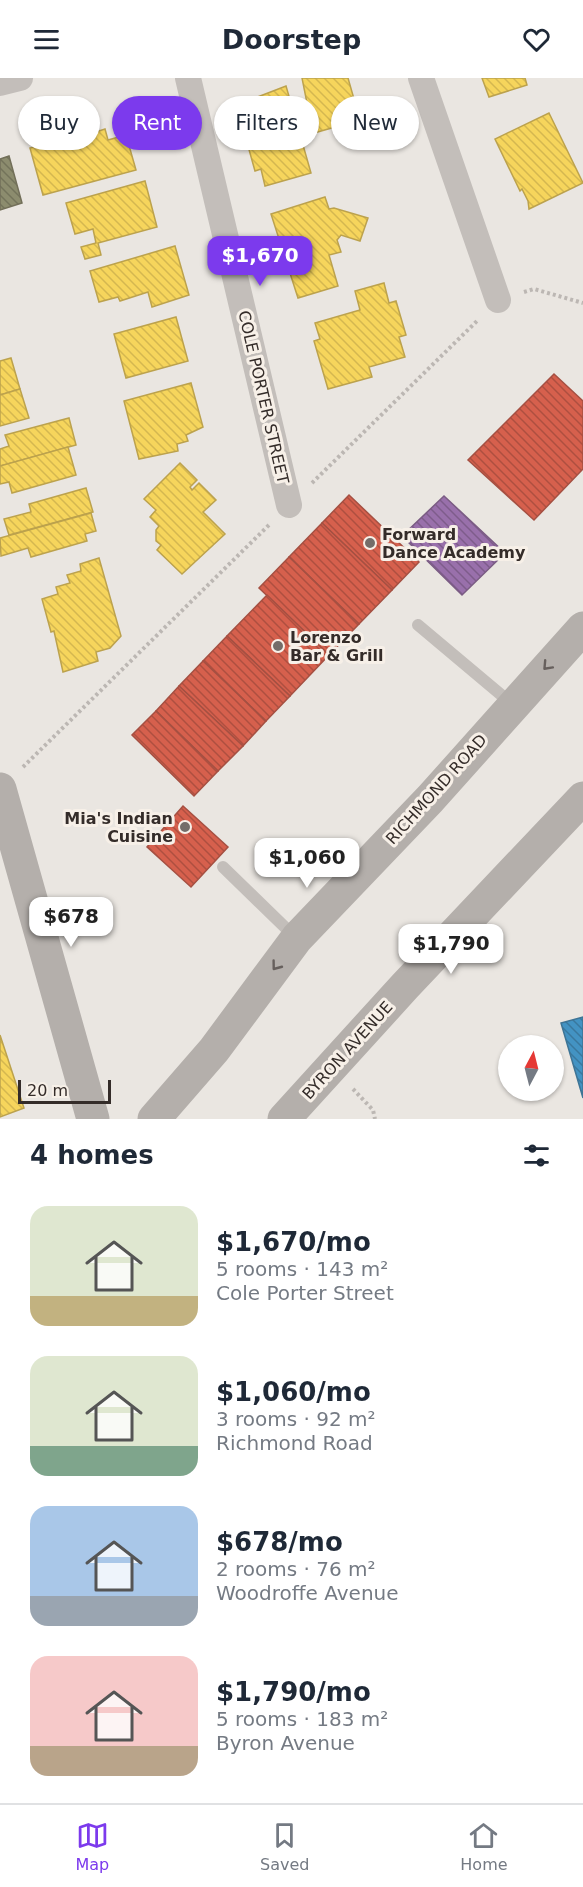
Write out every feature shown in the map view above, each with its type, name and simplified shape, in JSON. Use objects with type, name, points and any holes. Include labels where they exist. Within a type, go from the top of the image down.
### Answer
[{"type":"main road","name":"RICHMOND ROAD","points":[[154,1119],[214,1050],[297,938],[430,799],[512,704],[583,628]]},
{"type":"main road","points":[[9,780],[93,1119]]},
{"type":"main road","name":"BYRON AVENUE","points":[[284,1119],[412,978],[583,798]]},
{"type":"street","points":[[0,83],[20,78]]},
{"type":"street","name":"COLE PORTER STREET","points":[[188,78],[289,505]]},
{"type":"street","points":[[421,78],[498,300]]},
{"type":"lane","points":[[418,625],[512,704]]},
{"type":"lane","points":[[223,867],[297,938]]},
{"type":"path","points":[[9,780],[498,300],[534,289],[583,303]]},
{"type":"building: Homes","points":[[302,78],[348,78],[353,96],[331,96],[331,128],[319,132],[319,96],[306,96]]},
{"type":"building: Homes","points":[[482,78],[525,78],[527,85],[489,97]]},
{"type":"building: Homes","points":[[286,86],[289,96],[260,96]]},
{"type":"building: Homes","points":[[549,113],[583,183],[529,209],[528,201],[522,189],[520,191],[495,139]]},
{"type":"building: Homes","points":[[105,129],[108,140],[112,139],[112,150],[130,150],[136,170],[43,195],[31,150],[100,150],[100,131]]},
{"type":"building: Homes","points":[[249,150],[304,150],[311,173],[265,186],[261,169],[255,171]]},
{"type":"building: Homes","points":[[145,181],[157,227],[98,243],[101,255],[85,259],[81,247],[96,243],[93,229],[75,234],[66,203]]},
{"type":"building: Homes","points":[[325,197],[329,209],[334,208],[368,218],[360,241],[341,235],[337,240],[341,252],[329,255],[338,286],[298,298],[271,214]]},
{"type":"building: Homes","points":[[175,246],[189,295],[152,307],[148,292],[120,301],[118,297],[99,302],[90,271]]},
{"type":"building: Homes","points":[[384,283],[389,303],[396,301],[406,335],[399,337],[405,357],[369,367],[372,377],[328,389],[314,341],[320,339],[315,323],[360,310],[355,291]]},
{"type":"building: Homes","points":[[176,317],[188,361],[126,378],[114,334]]},
{"type":"building: Homes","points":[[11,358],[20,389],[0,395],[0,361]]},
{"type":"building: Homes","points":[[191,383],[203,427],[186,435],[188,441],[177,444],[178,451],[139,459],[124,401]]},
{"type":"building: Homes","points":[[20,389],[29,418],[0,426],[0,395]]},
{"type":"building: Homes","points":[[69,418],[76,445],[0,466],[0,449],[9,446],[5,435]]},
{"type":"building: Homes","points":[[68,447],[76,475],[12,493],[9,482],[0,484],[0,466]]},
{"type":"building: Homes","points":[[180,463],[197,480],[190,487],[192,490],[199,483],[216,500],[203,512],[225,534],[182,574],[157,550],[161,545],[156,541],[156,530],[159,526],[150,517],[156,510],[144,499]]},
{"type":"building: Homes","points":[[86,488],[93,512],[9,535],[4,519],[31,512],[29,504]]},
{"type":"building: Homes","points":[[91,513],[96,531],[85,534],[87,541],[31,557],[28,548],[1,556],[0,538]]},
{"type":"building: Homes","points":[[99,558],[121,636],[110,648],[96,652],[98,661],[63,672],[54,631],[51,632],[42,599],[58,594],[56,587],[70,583],[67,575],[81,571],[80,564]]},
{"type":"building: Homes","points":[[0,1035],[24,1108],[0,1117]]},
{"type":"building: Shops","points":[[554,374],[583,401],[583,469],[534,520],[468,460]]},
{"type":"building: Shops","name":"Forward Dance Academy","points":[[349,495],[419,562],[392,590],[322,523]]},
{"type":"building: Shops","points":[[322,523],[392,590],[359,624],[289,557]]},
{"type":"building: Shops","points":[[289,557],[359,624],[329,655],[259,588]]},
{"type":"building: Shops","name":"Lorenzo Bar & Grill","points":[[267,595],[329,655],[290,696],[227,636]]},
{"type":"building: Shops","points":[[227,636],[290,696],[266,721],[203,661]]},
{"type":"building: Shops","points":[[203,661],[266,721],[243,746],[179,686]]},
{"type":"building: Shops","points":[[179,686],[243,746],[218,771],[156,711]]},
{"type":"building: Shops","points":[[156,711],[218,771],[194,796],[132,735]]},
{"type":"building: Shops","name":"Mia's Indian Cuisine","points":[[183,806],[228,847],[191,887],[147,847]]},
{"type":"building: Offices","points":[[444,496],[505,553],[462,595],[402,536]]},
{"type":"building: Schools","points":[[583,1017],[583,1098],[561,1023]]},
{"type":"building: Industry","points":[[9,156],[22,203],[0,210],[0,159]]},
{"type":"place","name":"Forward Dance Academy","points":[[370,543]]},
{"type":"place","name":"Lorenzo Bar & Grill","points":[[278,646]]},
{"type":"place","name":"Mia's Indian Cuisine","points":[[185,827]]}]
